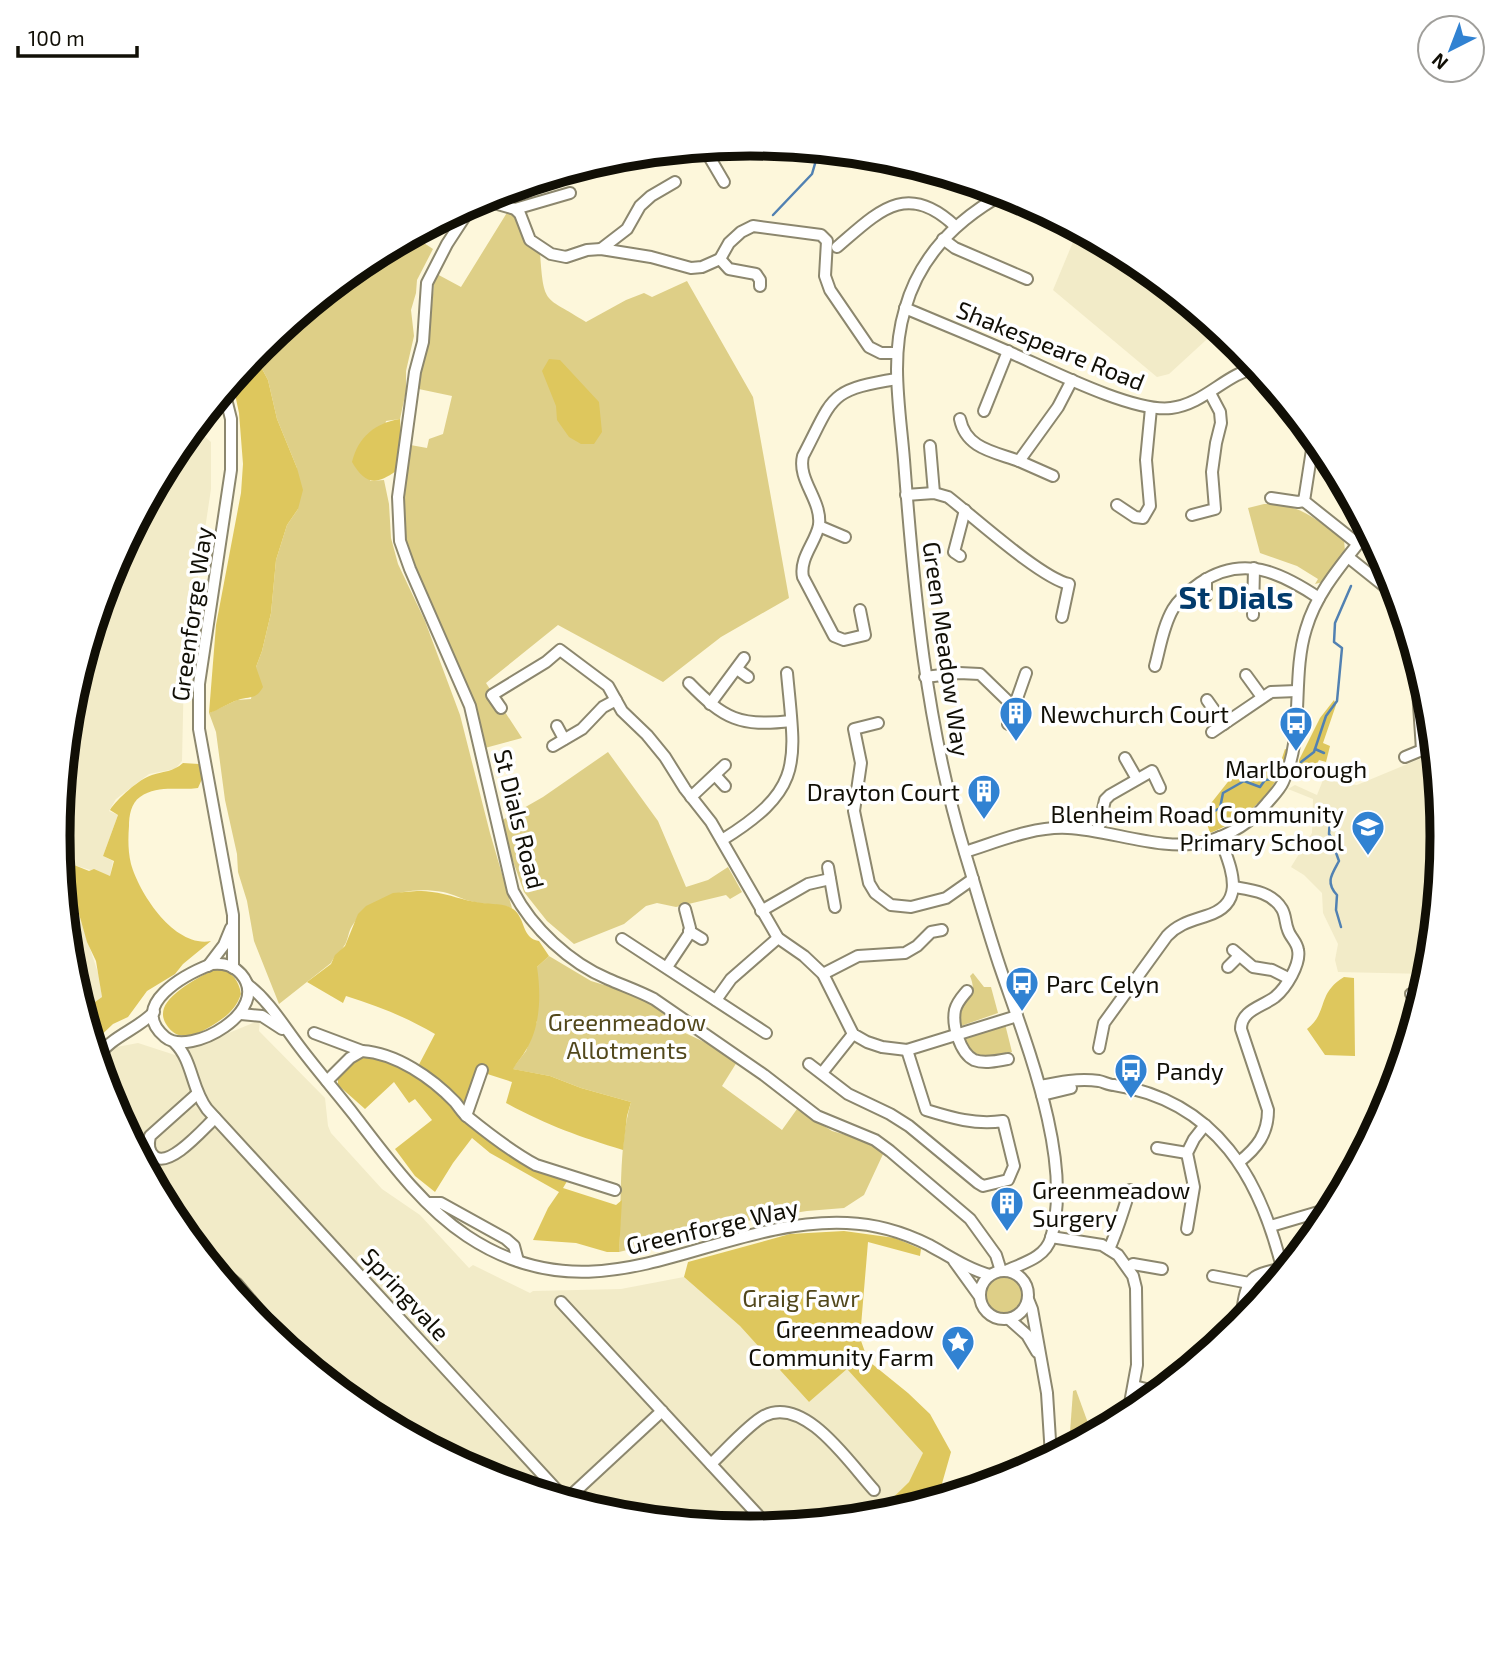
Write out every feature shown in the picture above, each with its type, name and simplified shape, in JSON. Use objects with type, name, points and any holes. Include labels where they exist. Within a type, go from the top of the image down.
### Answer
[{"type":"street","points":[[709,157],[724,182]]},
{"type":"street","points":[[601,249],[627,229],[640,206],[651,196],[675,182]]},
{"type":"street","points":[[497,205],[516,209],[570,193]]},
{"type":"street","name":"Green Meadow Way","points":[[993,201],[955,226],[922,265],[905,308],[897,353],[897,379],[925,677],[937,747],[973,879],[1041,1090],[1055,1161],[1056,1205],[1051,1237],[1047,1247],[1035,1259],[1026,1285]]},
{"type":"street","points":[[837,247],[878,212],[894,204],[915,203],[925,206],[936,210],[955,226]]},
{"type":"street","points":[[516,209],[530,240],[551,254],[566,257],[587,250],[601,249],[651,257],[691,268],[702,267],[720,259],[729,243],[757,225],[824,236],[827,245],[825,276],[830,290],[869,347],[881,353],[897,353]]},
{"type":"street","name":"St Dials Road","points":[[464,219],[447,244],[427,283],[423,342],[415,372],[398,497],[400,541],[470,706],[513,891],[519,903],[553,943],[579,964],[654,999],[764,1075],[817,1116],[875,1140],[890,1151],[970,1219],[996,1255],[999,1272]]},
{"type":"street","points":[[943,239],[1027,279]]},
{"type":"street","points":[[720,259],[729,269],[756,274],[760,286]]},
{"type":"street","name":"Shakespeare Road","points":[[905,308],[1072,380],[1151,408],[1183,406],[1246,372]]},
{"type":"street","points":[[984,411],[1008,351]]},
{"type":"street","points":[[860,610],[865,635],[844,640],[834,636],[802,572],[819,526],[816,508],[801,464],[832,400],[850,388],[897,379]]},
{"type":"street","points":[[1019,461],[1059,407],[1072,380]]},
{"type":"street","points":[[1192,515],[1215,509],[1212,472],[1221,423],[1220,412],[1210,393]]},
{"type":"street","name":"Greenforge Way","points":[[227,402],[231,419],[231,470],[199,684],[199,729],[231,905],[233,968],[277,1016],[375,1142],[428,1203],[446,1220],[481,1245],[518,1261],[553,1269],[613,1270],[644,1265],[795,1227],[848,1223],[893,1230],[922,1241],[952,1259],[999,1272]]},
{"type":"street","points":[[1117,505],[1135,517],[1143,518],[1148,513],[1150,506],[1146,460],[1151,408]]},
{"type":"street","points":[[960,419],[963,432],[984,450],[1053,476]]},
{"type":"street","points":[[930,446],[934,493]]},
{"type":"street","points":[[1304,500],[1311,453]]},
{"type":"street","points":[[906,495],[934,493],[948,498],[1042,570],[1060,582],[1069,584],[1062,617]]},
{"type":"street","points":[[1271,498],[1298,502],[1304,500]]},
{"type":"street","points":[[1304,500],[1358,544]]},
{"type":"street","points":[[960,556],[954,552],[965,510]]},
{"type":"street","points":[[819,526],[845,537]]},
{"type":"street","points":[[965,852],[1045,829],[1065,828],[1193,844],[1235,831],[1252,819],[1283,783],[1293,746],[1305,631],[1319,597],[1362,539]]},
{"type":"street","points":[[1348,557],[1381,584]]},
{"type":"street","points":[[1155,666],[1174,607],[1206,579],[1229,569],[1254,568],[1278,574],[1319,597]]},
{"type":"street","points":[[1253,615],[1254,568]]},
{"type":"street","points":[[1206,579],[1206,596]]},
{"type":"street","points":[[481,702],[561,650],[608,686],[621,711],[666,757],[691,797],[711,822],[778,938],[824,974],[853,1034],[882,1048],[907,1050],[1017,1016]]},
{"type":"street","points":[[710,704],[744,658]]},
{"type":"street","points":[[737,668],[748,677]]},
{"type":"street","points":[[722,840],[757,818],[782,788],[793,757],[787,673]]},
{"type":"street","points":[[925,677],[959,673],[980,674],[1014,707]]},
{"type":"street","points":[[1008,724],[1026,673]]},
{"type":"street","points":[[1246,675],[1262,697]]},
{"type":"street","points":[[689,683],[722,713],[758,723],[791,721]]},
{"type":"street","points":[[1212,732],[1262,697],[1278,690],[1297,691]]},
{"type":"street","points":[[492,695],[501,708]]},
{"type":"street","points":[[1207,700],[1224,723]]},
{"type":"street","points":[[553,746],[587,725],[605,705],[616,701]]},
{"type":"street","points":[[878,723],[854,729],[861,763],[854,811],[869,883],[883,900],[901,908],[946,898],[973,879]]},
{"type":"street","points":[[1405,757],[1422,750],[1420,723]]},
{"type":"street","points":[[556,726],[565,739]]},
{"type":"street","points":[[1125,758],[1138,779]]},
{"type":"street","points":[[691,797],[726,765]]},
{"type":"street","points":[[1098,831],[1105,800],[1152,772],[1160,788]]},
{"type":"street","points":[[715,775],[725,786]]},
{"type":"street","points":[[1099,1048],[1105,1021],[1167,936],[1179,925],[1219,911],[1232,894],[1234,887],[1230,864],[1220,837]]},
{"type":"street","points":[[828,867],[835,907]]},
{"type":"street","points":[[761,911],[808,884],[830,879]]},
{"type":"street","points":[[1234,887],[1267,895],[1282,908],[1288,930],[1299,953],[1298,961],[1278,994],[1250,1012],[1241,1023],[1268,1110],[1268,1123],[1260,1142],[1239,1161]]},
{"type":"street","points":[[667,967],[689,931],[685,909]]},
{"type":"street","points":[[208,966],[223,945],[232,925]]},
{"type":"street","points":[[824,974],[858,956],[905,953],[931,932],[942,930]]},
{"type":"street","points":[[689,931],[702,939]]},
{"type":"street","points":[[619,938],[766,1033]]},
{"type":"street","points":[[716,1000],[731,979],[778,938]]},
{"type":"street","points":[[1228,967],[1236,953],[1253,967],[1272,970],[1288,978]]},
{"type":"street","points":[[164,1036],[154,1021],[154,1012],[164,991],[208,966],[218,964],[233,968]]},
{"type":"street","points":[[129,1031],[150,1032],[164,1036],[174,1043],[190,1043],[201,1039],[241,1014],[247,1002],[248,985]]},
{"type":"street","points":[[967,991],[956,1007],[955,1025],[962,1047],[971,1058],[979,1062],[1008,1059]]},
{"type":"street","points":[[105,1049],[154,1012]]},
{"type":"street","name":"Greenforge Way","points":[[241,1014],[256,1014],[271,1020],[299,1046]]},
{"type":"street","points":[[756,1026],[764,1015]]},
{"type":"street","points":[[314,1033],[362,1051],[385,1055],[430,1081],[466,1116],[536,1165],[615,1190]]},
{"type":"street","points":[[822,1073],[853,1034]]},
{"type":"street","points":[[189,1066],[191,1056],[201,1039]]},
{"type":"street","name":"Springvale","points":[[174,1043],[183,1051],[197,1094],[215,1118],[553,1486]]},
{"type":"street","points":[[907,1050],[926,1110]]},
{"type":"street","points":[[327,1081],[350,1058],[362,1051]]},
{"type":"street","points":[[809,1064],[848,1094],[909,1126],[983,1186],[1008,1180],[1014,1166],[1003,1121],[988,1123],[957,1120],[926,1110],[920,1112],[909,1126]]},
{"type":"street","points":[[466,1116],[482,1070]]},
{"type":"street","points":[[1041,1090],[1100,1087],[1108,1084],[1130,1088],[1163,1099],[1205,1125],[1239,1161],[1271,1226],[1280,1261]]},
{"type":"street","points":[[197,1094],[153,1132],[148,1146],[152,1155],[161,1159],[172,1157],[215,1118]]},
{"type":"street","points":[[1187,1229],[1194,1187],[1187,1153],[1205,1125]]},
{"type":"street","points":[[1157,1148],[1187,1153]]},
{"type":"street","points":[[1109,1249],[1118,1232],[1120,1217],[1130,1191]]},
{"type":"street","points":[[428,1203],[441,1203],[506,1239],[514,1246],[518,1261]]},
{"type":"street","points":[[1271,1226],[1315,1213]]},
{"type":"street","points":[[1051,1237],[1090,1242],[1109,1249],[1128,1267],[1136,1288],[1137,1364],[1131,1399]]},
{"type":"street","name":"Greenforge Way","points":[[952,1259],[980,1297]]},
{"type":"street","points":[[1028,1299],[1020,1314],[1009,1319],[990,1315],[980,1297],[982,1285],[999,1272],[1035,1259]]},
{"type":"street","points":[[1128,1267],[1133,1264],[1162,1269]]},
{"type":"street","points":[[999,1272],[1021,1278],[1026,1285],[1047,1393],[1050,1445]]},
{"type":"street","points":[[1245,1301],[1249,1283],[1257,1275],[1270,1272]]},
{"type":"street","points":[[1213,1276],[1249,1283]]},
{"type":"street","points":[[561,1302],[758,1516]]},
{"type":"street","points":[[1009,1319],[1027,1335],[1040,1358]]},
{"type":"street","points":[[1134,1386],[1145,1388]]},
{"type":"street","points":[[575,1492],[662,1411]]},
{"type":"street","points":[[711,1464],[759,1419],[773,1412],[789,1411],[817,1428],[874,1490]]},
{"type":"shaded area","points":[[1074,239],[1128,270],[1164,296],[1211,336],[1169,374],[1157,377],[1053,290]]},
{"type":"shaded area","points":[[201,436],[211,442],[211,489],[184,670],[182,761],[175,769],[149,774],[116,799],[109,811],[118,815],[103,856],[113,861],[110,876],[71,864],[71,791],[83,703],[106,617],[122,575],[161,495]]},
{"type":"shaded area","name":"Blenheim Road Community Primary School","points":[[1425,757],[1429,791],[1429,880],[1416,974],[1338,972],[1335,960],[1338,944],[1323,913],[1322,893],[1304,875],[1291,867],[1312,833],[1313,799],[1288,789],[1295,785],[1317,795],[1327,770],[1342,773],[1343,784],[1357,785]]},
{"type":"shaded area","points":[[73,897],[99,976],[102,997],[91,1004],[83,968]]},
{"type":"shaded area","points":[[260,1020],[259,1031],[325,1098],[331,1133],[382,1189],[420,1215],[469,1268],[473,1265],[530,1293],[621,1289],[684,1277],[740,1326],[809,1402],[847,1369],[924,1453],[909,1482],[890,1500],[839,1510],[750,1516],[661,1510],[574,1492],[531,1479],[490,1464],[410,1424],[372,1401],[302,1347],[283,1330],[286,1327],[224,1265],[185,1213],[140,1136],[107,1056],[117,1047],[138,1043],[175,1055]]},
{"type":"green space","points":[[508,211],[516,215],[527,241],[540,253],[543,283],[549,298],[586,322],[626,300],[644,293],[652,297],[687,281],[753,397],[789,598],[721,637],[663,682],[558,625],[486,683],[522,738],[485,748],[402,534],[401,513],[405,444],[427,448],[429,439],[443,434],[452,396],[414,388],[428,348],[435,273],[461,287]]},
{"type":"green space","points":[[421,241],[433,249],[417,280],[411,310],[414,336],[400,419],[386,421],[370,481],[384,480],[391,538],[398,564],[425,621],[460,715],[512,908],[474,902],[430,890],[392,895],[380,900],[360,915],[341,951],[331,963],[279,1004],[254,941],[247,901],[238,872],[216,732],[209,713],[237,700],[251,699],[256,667],[271,613],[276,560],[287,525],[298,509],[297,468],[277,419],[268,380],[260,365],[336,296],[372,270]]},
{"type":"green space","points":[[549,359],[560,360],[599,402],[602,432],[594,444],[581,444],[569,437],[557,420],[556,406],[542,371]]},
{"type":"green space","points":[[260,365],[268,380],[277,419],[303,490],[298,509],[287,525],[276,560],[271,613],[256,667],[263,687],[255,696],[234,701],[209,713],[216,625],[241,493],[243,464],[235,392]]},
{"type":"green space","points":[[400,419],[401,434],[396,471],[376,481],[361,475],[352,462],[363,438],[375,428]]},
{"type":"green space","points":[[1264,504],[1288,506],[1307,514],[1344,540],[1345,551],[1323,582],[1315,584],[1318,579],[1297,566],[1260,553],[1248,508]]},
{"type":"green space","points":[[1334,700],[1336,705],[1323,743],[1330,746],[1326,762],[1319,760],[1314,770],[1305,772],[1299,767],[1299,760],[1320,718]]},
{"type":"green space","points":[[1285,749],[1288,750],[1277,778],[1260,801],[1237,819],[1210,833],[1203,811],[1231,778],[1248,767],[1253,773],[1268,763],[1271,766],[1282,758]]},
{"type":"green space","points":[[608,752],[658,821],[686,887],[708,880],[728,867],[742,892],[730,899],[726,895],[676,907],[657,903],[646,906],[624,924],[574,944],[547,921],[524,892],[499,822],[543,797]]},
{"type":"green space","points":[[183,763],[199,764],[202,779],[198,788],[154,791],[137,800],[129,818],[130,859],[142,890],[161,917],[185,936],[198,941],[211,941],[175,974],[147,991],[128,1017],[113,1024],[101,1036],[91,1004],[102,997],[96,961],[87,942],[72,889],[71,864],[110,876],[114,861],[103,856],[118,815],[110,810],[141,781]]},
{"type":"green space","points":[[417,891],[509,907],[520,917],[529,936],[539,941],[549,956],[537,967],[539,998],[535,1031],[513,1069],[550,1076],[631,1102],[623,1150],[563,1130],[506,1103],[512,1082],[478,1071],[460,1116],[497,1145],[569,1178],[563,1188],[616,1205],[622,1200],[619,1252],[607,1252],[576,1243],[533,1240],[559,1192],[490,1153],[472,1138],[435,1192],[415,1176],[395,1149],[432,1120],[415,1099],[409,1103],[394,1082],[365,1109],[338,1085],[338,1079],[351,1064],[366,1056],[385,1060],[414,1074],[435,1034],[403,1017],[358,1000],[346,996],[343,1003],[307,982],[331,964],[335,955],[345,946],[358,914],[366,906],[393,893]]},
{"type":"green space","name":"Greenmeadow Allotments","points":[[549,956],[591,981],[653,1003],[683,1032],[715,1047],[737,1062],[722,1086],[782,1130],[797,1109],[832,1131],[860,1139],[884,1152],[864,1195],[844,1208],[756,1219],[619,1252],[622,1156],[631,1102],[550,1076],[512,1069],[526,1051],[537,1021],[537,967]]},
{"type":"green space","points":[[220,968],[232,975],[239,985],[241,994],[233,1008],[207,1029],[188,1036],[176,1034],[166,1024],[163,1016],[167,1002],[188,984]]},
{"type":"green space","points":[[973,973],[984,987],[991,987],[998,1013],[958,1027],[960,1006],[972,992],[970,976]]},
{"type":"green space","points":[[1344,977],[1354,978],[1355,1056],[1325,1055],[1307,1029],[1314,1023],[1330,990]]},
{"type":"green space","points":[[1005,1024],[1012,1052],[994,1057],[971,1054],[962,1038]]},
{"type":"green space","name":"Graig Fawr","points":[[844,1231],[895,1238],[921,1249],[920,1256],[868,1242],[860,1338],[871,1363],[930,1414],[951,1452],[941,1488],[890,1500],[909,1482],[923,1453],[847,1369],[809,1402],[740,1326],[684,1277],[688,1262],[790,1234]]},
{"type":"green space","points":[[1004,1277],[1017,1282],[1022,1295],[1017,1308],[1004,1313],[991,1308],[986,1295],[991,1282]]},
{"type":"green space","points":[[1076,1390],[1089,1425],[1070,1435],[1073,1391]]},
{"type":"waterway","points":[[773,215],[812,174],[816,159]]},
{"type":"waterway","points":[[1301,762],[1314,752],[1326,716],[1337,701],[1342,648],[1334,642],[1335,623],[1351,586]]},
{"type":"waterway","points":[[1315,749],[1324,753]]},
{"type":"waterway","points":[[1209,822],[1211,813],[1220,808],[1223,793],[1244,781],[1260,787],[1265,780],[1274,779]]},
{"type":"waterway","points":[[1330,818],[1329,834],[1337,846],[1335,850],[1339,861],[1332,874],[1331,886],[1337,895],[1336,910],[1341,927]]},
{"type":"place","name":"Newchurch Court","points":[[1016,743]]},
{"type":"place","name":"Marlborough","points":[[1296,753]]},
{"type":"place","name":"Drayton Court","points":[[984,821]]},
{"type":"place","name":"Blenheim Road Community Primary School","points":[[1368,857]]},
{"type":"place","name":"Parc Celyn","points":[[1022,1013]]},
{"type":"place","name":"Pandy","points":[[1131,1100]]},
{"type":"place","name":"Greenmeadow Surgery","points":[[1007,1233]]},
{"type":"place","name":"Greenmeadow Community Farm","points":[[958,1372]]},
{"type":"district","name":"St Dials","points":[[1236,596]]}]
